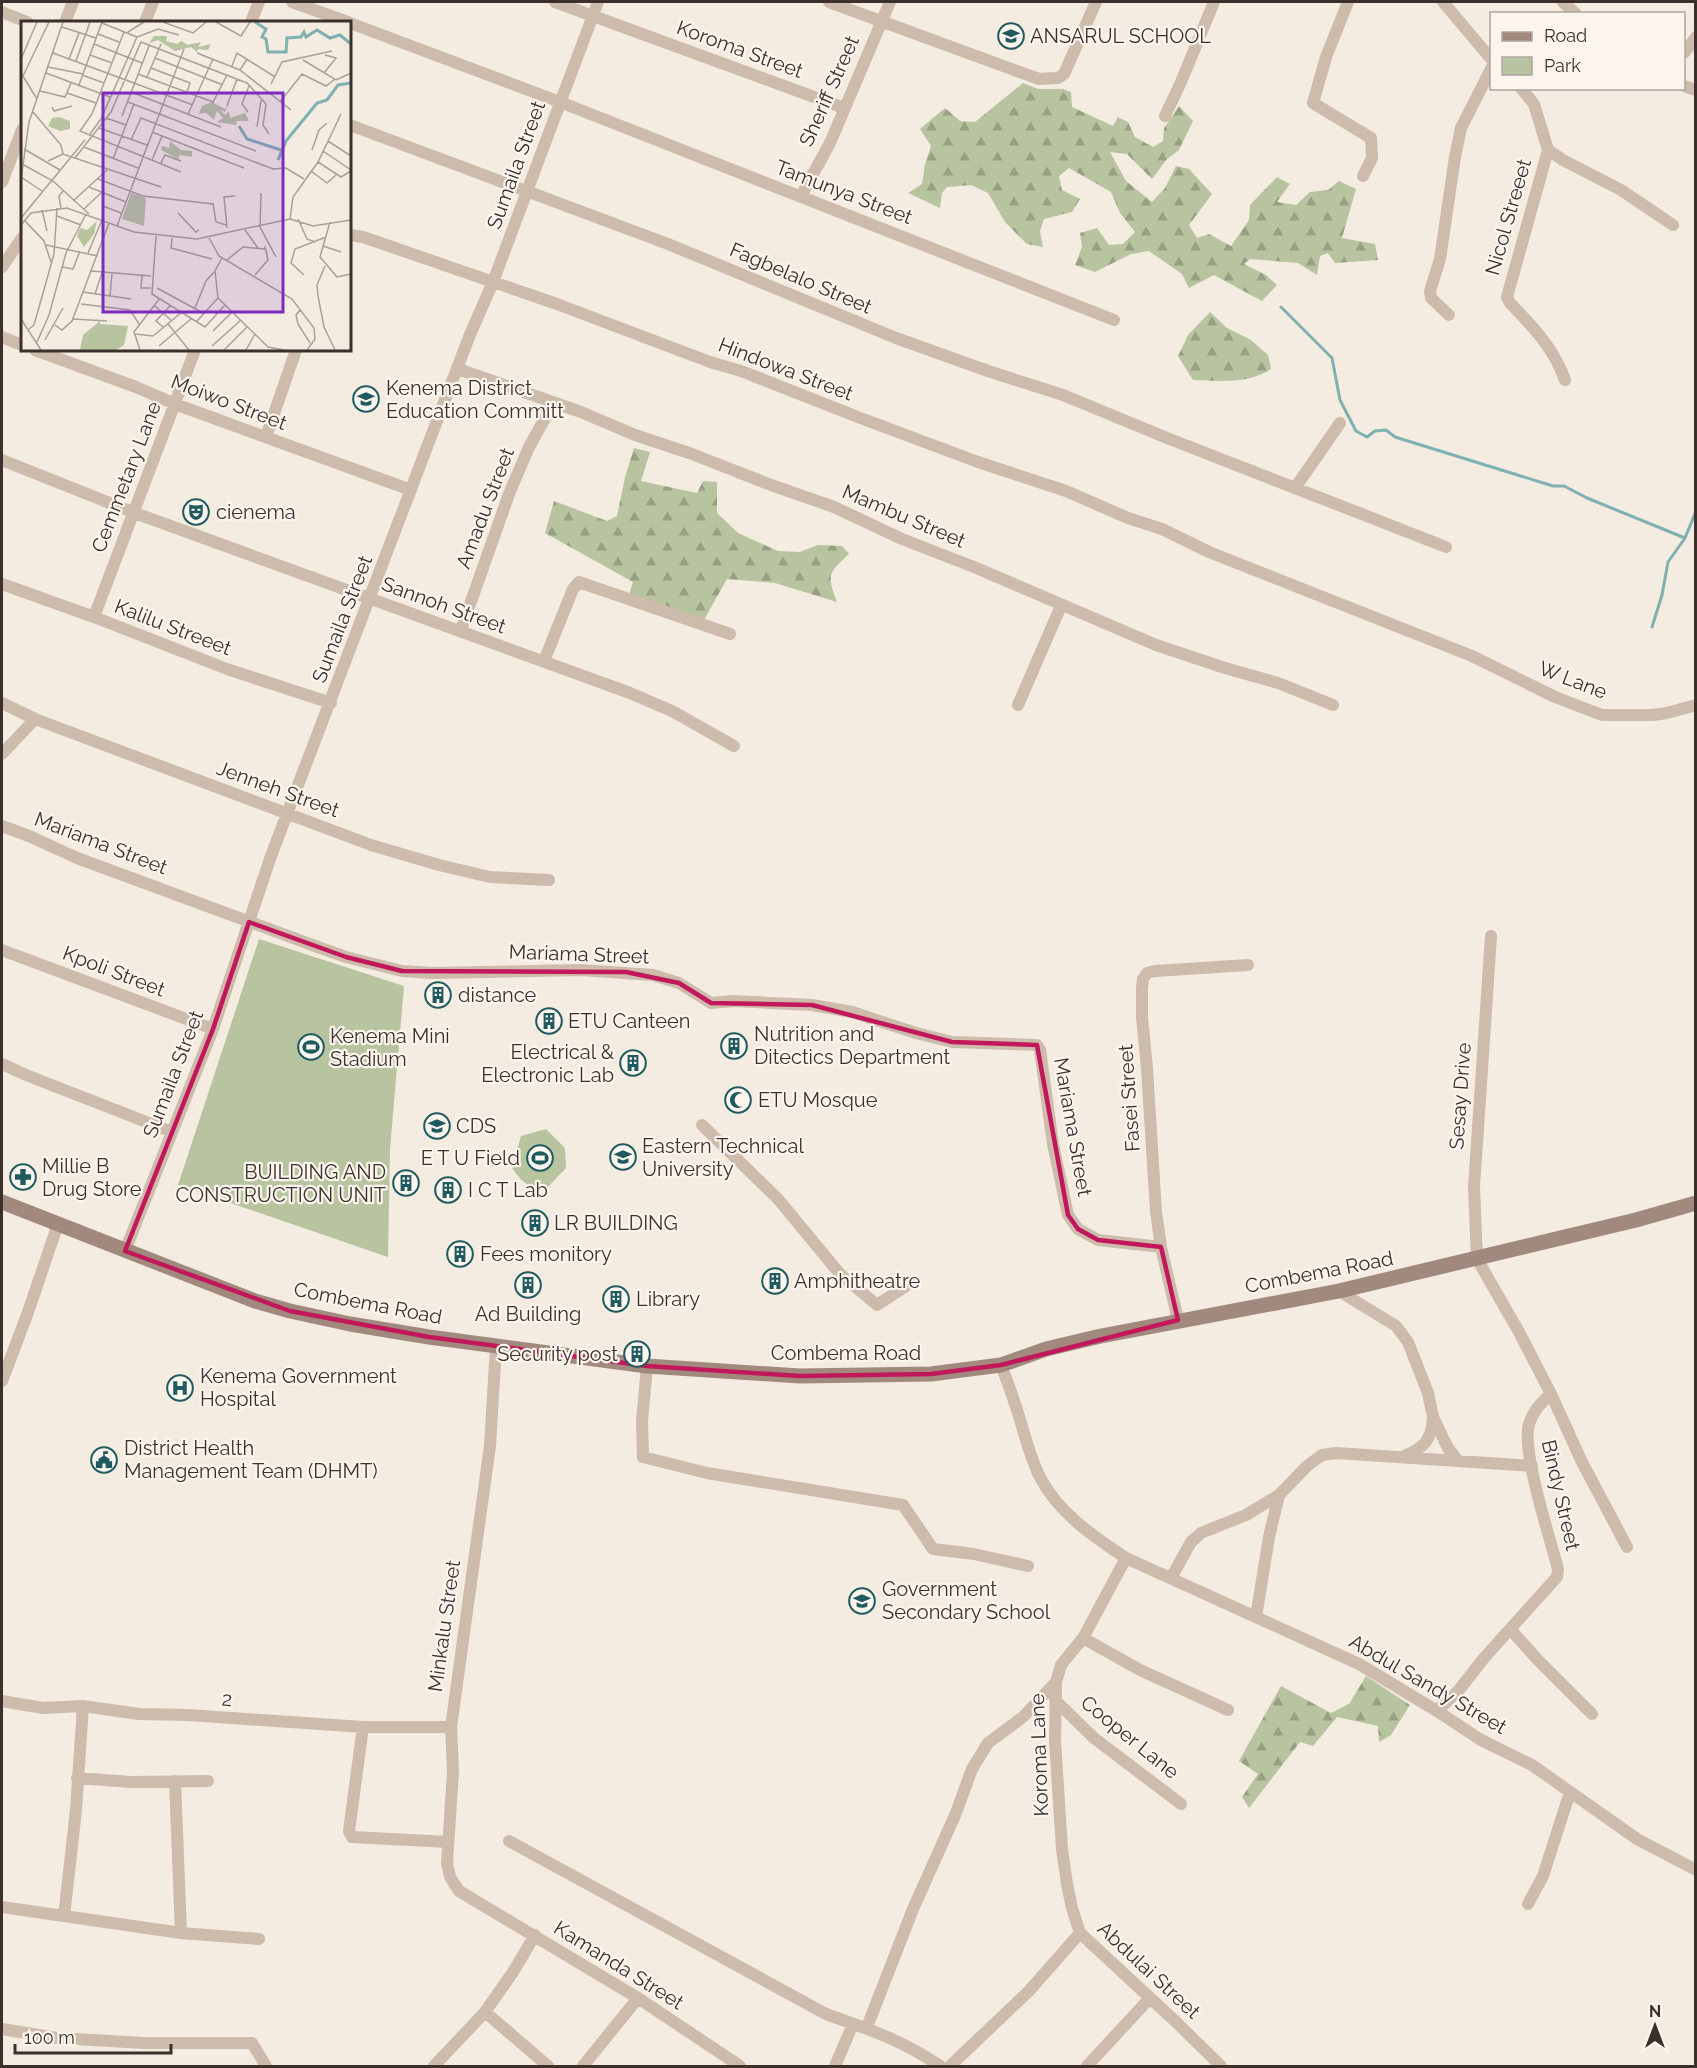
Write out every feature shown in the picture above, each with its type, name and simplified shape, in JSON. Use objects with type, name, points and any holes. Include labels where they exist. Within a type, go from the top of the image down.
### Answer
[{"type":"street","points":[[65,21],[73,2]]},
{"type":"street","points":[[145,21],[153,2]]},
{"type":"street","points":[[251,21],[259,2]]},
{"type":"street","name":"Tamunya Street","points":[[292,2],[344,21]]},
{"type":"street","name":"Koroma Street","points":[[555,2],[844,108]]},
{"type":"street","name":"Sumaila Street","points":[[124,1251],[213,1029],[287,813],[493,282],[598,2]]},
{"type":"street","points":[[829,2],[1039,79],[1058,78],[1064,74],[1096,2]]},
{"type":"street","name":"Sheriff Street","points":[[801,196],[830,143],[890,2]]},
{"type":"street","points":[[1165,116],[1214,2]]},
{"type":"street","points":[[1348,2],[1326,57],[1313,103],[1371,138],[1372,158],[1363,176]]},
{"type":"street","points":[[1443,2],[1490,59]]},
{"type":"street","points":[[2,12],[24,21]]},
{"type":"street","name":"Tamunya Street","points":[[351,24],[560,102],[1114,320]]},
{"type":"street","points":[[1685,50],[1695,37]]},
{"type":"street","points":[[1449,315],[1431,298],[1430,291],[1440,259],[1461,128],[1490,69]]},
{"type":"street","name":"Nicol Streeet","points":[[1523,90],[1534,104],[1548,150],[1507,297],[1550,348],[1558,360],[1565,380]]},
{"type":"street","name":"Fagbelalo Street","points":[[351,125],[668,244],[896,338],[1063,395],[1446,548]]},
{"type":"street","points":[[2,182],[21,133]]},
{"type":"street","points":[[1548,150],[1621,190],[1673,225]]},
{"type":"street","name":"Hindowa Street","points":[[351,236],[363,237],[557,304],[710,362],[741,371],[862,420],[1066,491],[1128,519],[1162,529],[1209,552],[1472,656],[1508,675]]},
{"type":"street","points":[[2,267],[21,239]]},
{"type":"street","points":[[2,337],[21,345]]},
{"type":"street","name":"Moiwo Street","points":[[38,351],[411,490]]},
{"type":"street","name":"Cemmetary Lane","points":[[94,617],[195,351]]},
{"type":"street","points":[[266,437],[296,351]]},
{"type":"street","name":"Mambu Street","points":[[458,369],[552,404],[581,412],[635,435],[834,507],[902,539],[974,567],[1156,645],[1278,683],[1334,705]]},
{"type":"street","name":"Amadu Street","points":[[461,630],[509,494],[529,447],[552,404]]},
{"type":"street","points":[[1295,488],[1340,423]]},
{"type":"street","name":"Sannoh Street","points":[[2,460],[135,513],[461,630],[672,711],[734,746]]},
{"type":"street","points":[[544,661],[573,589],[579,582],[730,634]]},
{"type":"street","name":"Kalilu Streeet","points":[[2,584],[227,669],[331,703]]},
{"type":"street","points":[[1018,705],[1061,606]]},
{"type":"street","name":"W Lane","points":[[1508,675],[1555,697],[1602,715],[1653,715],[1695,705]]},
{"type":"street","name":"Jenneh Street","points":[[2,704],[35,719],[371,845],[490,877],[549,880]]},
{"type":"street","points":[[2,754],[35,719]]},
{"type":"street","name":"Mariama Street","points":[[2,826],[77,858],[136,878],[249,922],[346,957],[402,971],[432,973],[557,970],[653,975],[672,981],[711,1003],[733,1001],[812,1005],[852,1012],[952,1042],[1037,1045],[1040,1050],[1053,1144],[1068,1215],[1078,1229],[1098,1240],[1161,1247]]},
{"type":"street","name":"Sesay Drive","points":[[1477,1259],[1474,1187],[1491,936]]},
{"type":"street","name":"Kpoli Street","points":[[2,950],[213,1029]]},
{"type":"street","name":"Fasei Street","points":[[1178,1320],[1161,1247],[1142,1017],[1143,979],[1147,973],[1155,971],[1248,965]]},
{"type":"street","points":[[2,1064],[26,1076],[172,1131]]},
{"type":"street","points":[[702,1125],[778,1199],[840,1274],[877,1305],[906,1286]]},
{"type":"street","name":"Combema Road","points":[[2,1202],[255,1301],[290,1311],[361,1326],[647,1366],[800,1376],[931,1374],[1001,1365],[1046,1349],[1178,1320],[1340,1291],[1636,1220],[1695,1203]]},
{"type":"street","points":[[2,1381],[58,1224]]},
{"type":"street","name":"Bindy Street","points":[[1477,1259],[1551,1394],[1582,1462],[1627,1547]]},
{"type":"street","points":[[1340,1291],[1396,1326],[1408,1342],[1425,1384],[1433,1417],[1448,1448],[1458,1461]]},
{"type":"street","name":"Minkalu Street","points":[[476,1900],[459,1891],[450,1878],[447,1863],[453,1772],[451,1727],[490,1446],[496,1346]]},
{"type":"street","name":"Abdul Sandy Street","points":[[1001,1365],[1027,1447],[1041,1481],[1077,1522],[1126,1558],[1359,1664],[1481,1740],[1532,1765],[1628,1833],[1695,1870]]},
{"type":"street","points":[[647,1366],[642,1421],[643,1457],[707,1473],[768,1484],[841,1493],[903,1505],[933,1549],[974,1554],[1028,1566]]},
{"type":"street","name":"Bindy Street","points":[[1437,1711],[1459,1690],[1484,1658],[1557,1577],[1527,1434],[1529,1424],[1539,1404],[1551,1394]]},
{"type":"street","points":[[1403,1456],[1418,1450],[1427,1441],[1433,1430],[1433,1417]]},
{"type":"street","points":[[1171,1578],[1191,1542],[1201,1533],[1246,1515],[1279,1495],[1307,1466],[1322,1455],[1336,1453],[1403,1456],[1532,1466]]},
{"type":"street","points":[[1256,1617],[1269,1537],[1279,1495]]},
{"type":"street","name":"Koroma Lane","points":[[1080,1933],[1072,1908],[1062,1849],[1055,1741],[1056,1682],[1061,1665],[1083,1638],[1126,1558]]},
{"type":"street","points":[[1511,1630],[1592,1714]]},
{"type":"street","points":[[1083,1638],[1140,1670],[1228,1710]]},
{"type":"street","points":[[867,2027],[913,1909],[956,1813],[972,1769],[988,1743],[1023,1717],[1056,1682]]},
{"type":"street","name":"Cooper Lane","points":[[1055,1700],[1095,1738],[1181,1804]]},
{"type":"street","name":"2","points":[[2,1701],[43,1708],[83,1706],[139,1714],[188,1714],[270,1722],[363,1727],[451,1727]]},
{"type":"street","points":[[64,1916],[72,1850],[83,1706]]},
{"type":"street","points":[[363,1727],[350,1832],[352,1837],[448,1842]]},
{"type":"street","points":[[77,1778],[141,1782],[208,1781]]},
{"type":"street","points":[[175,1781],[182,1933]]},
{"type":"street","points":[[1528,1904],[1543,1876],[1570,1792]]},
{"type":"street","points":[[509,1841],[826,2014],[867,2027],[918,2051],[940,2067]]},
{"type":"street","name":"Kamanda Street","points":[[476,1900],[638,1998],[740,2067]]},
{"type":"street","points":[[2,1907],[182,1933],[259,1939]]},
{"type":"street","name":"Abdulai Street","points":[[950,2067],[1029,1991],[1080,1933],[1150,1998],[1216,2065]]},
{"type":"street","points":[[434,2067],[485,2012],[535,1935]]},
{"type":"street","points":[[583,2067],[638,1998]]},
{"type":"street","points":[[1087,2067],[1150,1998]]},
{"type":"street","points":[[485,2012],[548,2067]]},
{"type":"street","points":[[835,2067],[853,2024]]},
{"type":"street","points":[[2,2029],[57,2038],[155,2043],[252,2043],[266,2067]]},
{"type":"highlighted area","points":[[249,922],[346,957],[402,971],[626,972],[679,983],[711,1003],[812,1005],[952,1042],[1037,1045],[1068,1215],[1078,1229],[1098,1240],[1161,1247],[1178,1320],[1001,1365],[931,1374],[800,1376],[647,1366],[429,1337],[290,1311],[125,1251],[213,1029]]},
{"type":"green space","points":[[1023,83],[1038,89],[1063,89],[1071,92],[1072,107],[1113,126],[1118,117],[1128,122],[1135,137],[1153,147],[1163,141],[1164,128],[1179,106],[1193,121],[1179,150],[1167,159],[1152,179],[1127,154],[1110,152],[1126,181],[1152,202],[1165,188],[1176,166],[1189,169],[1212,194],[1189,225],[1197,238],[1209,234],[1231,246],[1249,220],[1250,205],[1277,177],[1290,184],[1277,202],[1296,205],[1310,192],[1328,190],[1339,181],[1356,189],[1342,238],[1375,244],[1378,260],[1335,263],[1328,253],[1320,256],[1317,275],[1298,263],[1250,259],[1244,264],[1266,275],[1277,285],[1262,301],[1214,275],[1189,288],[1182,274],[1149,251],[1131,254],[1095,272],[1075,265],[1082,247],[1080,233],[1097,228],[1109,245],[1123,244],[1135,232],[1120,213],[1111,192],[1069,168],[1059,176],[1062,190],[1080,199],[1072,212],[1044,219],[1040,231],[1043,247],[1027,244],[1005,222],[988,193],[971,185],[947,187],[942,193],[940,208],[908,193],[922,184],[931,146],[920,129],[945,108],[960,121],[975,122]]},
{"type":"green space","points":[[1210,312],[1227,328],[1251,340],[1268,355],[1271,369],[1263,374],[1244,379],[1193,380],[1178,356],[1188,335]]},
{"type":"green space","points":[[634,448],[650,452],[641,481],[697,493],[703,481],[717,482],[717,513],[738,533],[778,551],[800,552],[818,545],[842,546],[849,554],[836,566],[831,575],[837,602],[775,583],[727,579],[704,620],[629,595],[633,582],[545,533],[554,501],[607,521],[617,516]]},
{"type":"green space","name":"Kenema Mini Stadium","points":[[259,939],[404,986],[390,1149],[388,1257],[178,1185]]},
{"type":"green space","name":"E T U Field","points":[[546,1129],[565,1148],[566,1168],[547,1188],[535,1188],[523,1181],[512,1168],[521,1136]]},
{"type":"green space","points":[[1366,1676],[1410,1705],[1391,1735],[1379,1742],[1378,1726],[1337,1717],[1313,1746],[1300,1742],[1249,1808],[1242,1797],[1258,1774],[1239,1761],[1281,1686],[1331,1713],[1349,1704]]},
{"type":"waterway","points":[[1281,307],[1332,358],[1340,400],[1356,431],[1367,437],[1375,431],[1386,430],[1395,437],[1553,486],[1564,486],[1587,498],[1685,538]]},
{"type":"waterway","points":[[1652,627],[1662,595],[1668,562],[1685,538],[1696,511]]},
{"type":"place","name":"ANSARUL SCHOOL","points":[[1011,36]]},
{"type":"place","name":"Kenema District Education Committ","points":[[366,399]]},
{"type":"place","name":"cienema","points":[[196,512]]},
{"type":"place","name":"distance","points":[[438,995]]},
{"type":"place","name":"ETU Canteen","points":[[549,1021]]},
{"type":"place","name":"Nutrition and Ditectics Department","points":[[734,1046]]},
{"type":"place","name":"Kenema Mini Stadium","points":[[311,1047]]},
{"type":"place","name":"Electrical & Electronic Lab","points":[[633,1063]]},
{"type":"place","name":"ETU Mosque","points":[[738,1100]]},
{"type":"place","name":"CDS","points":[[437,1126]]},
{"type":"place","name":"Eastern Technical University","points":[[623,1157]]},
{"type":"place","name":"E T U Field","points":[[540,1158]]},
{"type":"place","name":"Millie B Drug Store","points":[[23,1177]]},
{"type":"place","name":"BUILDING AND CONSTRUCTION UNIT","points":[[406,1183]]},
{"type":"place","name":"I C T Lab","points":[[448,1190]]},
{"type":"place","name":"LR BUILDING","points":[[535,1223]]},
{"type":"place","name":"Fees monitory","points":[[460,1254]]},
{"type":"place","name":"Amphitheatre","points":[[775,1281]]},
{"type":"place","name":"Ad Building","points":[[528,1285]]},
{"type":"place","name":"Library","points":[[616,1299]]},
{"type":"place","name":"Security post","points":[[637,1354]]},
{"type":"place","name":"Kenema Government Hospital","points":[[180,1388]]},
{"type":"place","name":"District Health Management Team (DHMT)","points":[[104,1460]]},
{"type":"place","name":"Government Secondary School","points":[[862,1601]]}]
